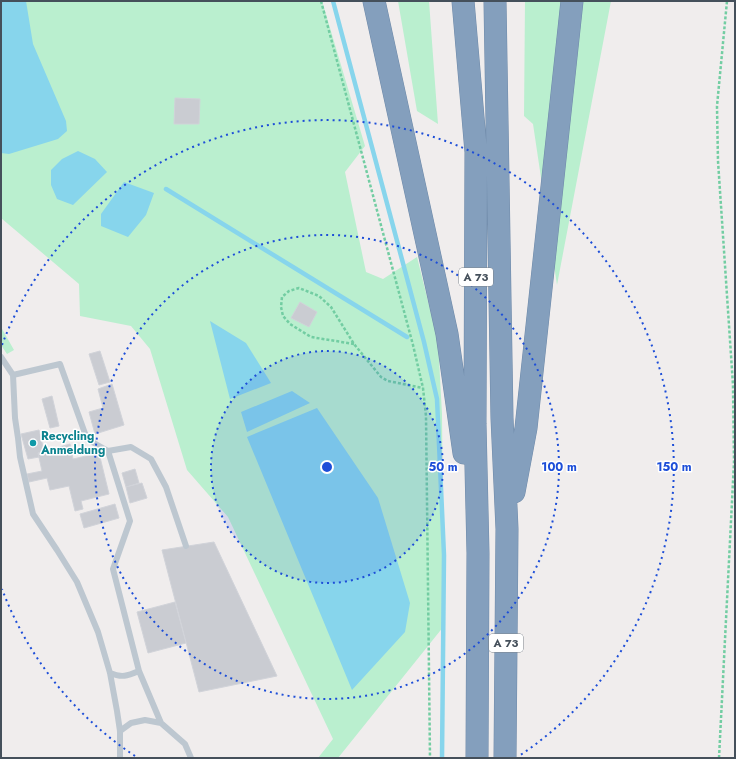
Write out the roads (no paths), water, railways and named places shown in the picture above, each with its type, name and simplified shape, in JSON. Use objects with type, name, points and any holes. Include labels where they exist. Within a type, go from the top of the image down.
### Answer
[{"type":"highway","points":[[374,1],[446,334],[478,553]]},
{"type":"highway","name":"A 73","points":[[463,1],[476,152],[475,424],[478,553],[477,758]]},
{"type":"highway","name":"A 73","points":[[495,1],[502,418],[507,529],[504,758]]},
{"type":"highway","points":[[507,529],[526,428],[572,1]]},
{"type":"lane","points":[[1,357],[13,375],[15,418],[20,457],[33,514],[77,582],[98,632],[110,673],[120,730],[120,758]]},
{"type":"lane","points":[[13,375],[60,364],[87,439],[108,451],[131,447],[151,459],[166,487],[186,546]]},
{"type":"lane","points":[[108,451],[130,521],[113,568],[139,671],[161,723],[186,744],[191,758]]},
{"type":"lane","points":[[110,673],[119,676],[129,676],[139,671]]},
{"type":"lane","points":[[120,730],[131,723],[145,720],[161,723]]},
{"type":"water","points":[[1,1],[26,1],[33,44],[66,121],[67,131],[58,139],[9,154],[1,153]]},
{"type":"water","points":[[78,151],[95,159],[107,172],[73,205],[57,199],[51,185],[51,170],[62,159]]},
{"type":"water","points":[[124,182],[154,193],[146,215],[128,237],[101,226],[101,214]]},
{"type":"water","points":[[210,321],[246,343],[271,383],[230,399]]},
{"type":"water","points":[[292,391],[310,403],[247,432],[241,412]]},
{"type":"water","points":[[317,408],[378,498],[410,603],[405,632],[352,690],[247,437]]},
{"type":"waterway","points":[[333,1],[424,342],[437,399],[444,555],[442,758]]},
{"type":"waterway","points":[[166,189],[407,337]]},
{"type":"place","name":"Recycling Anmeldung","points":[[33,443]]}]
